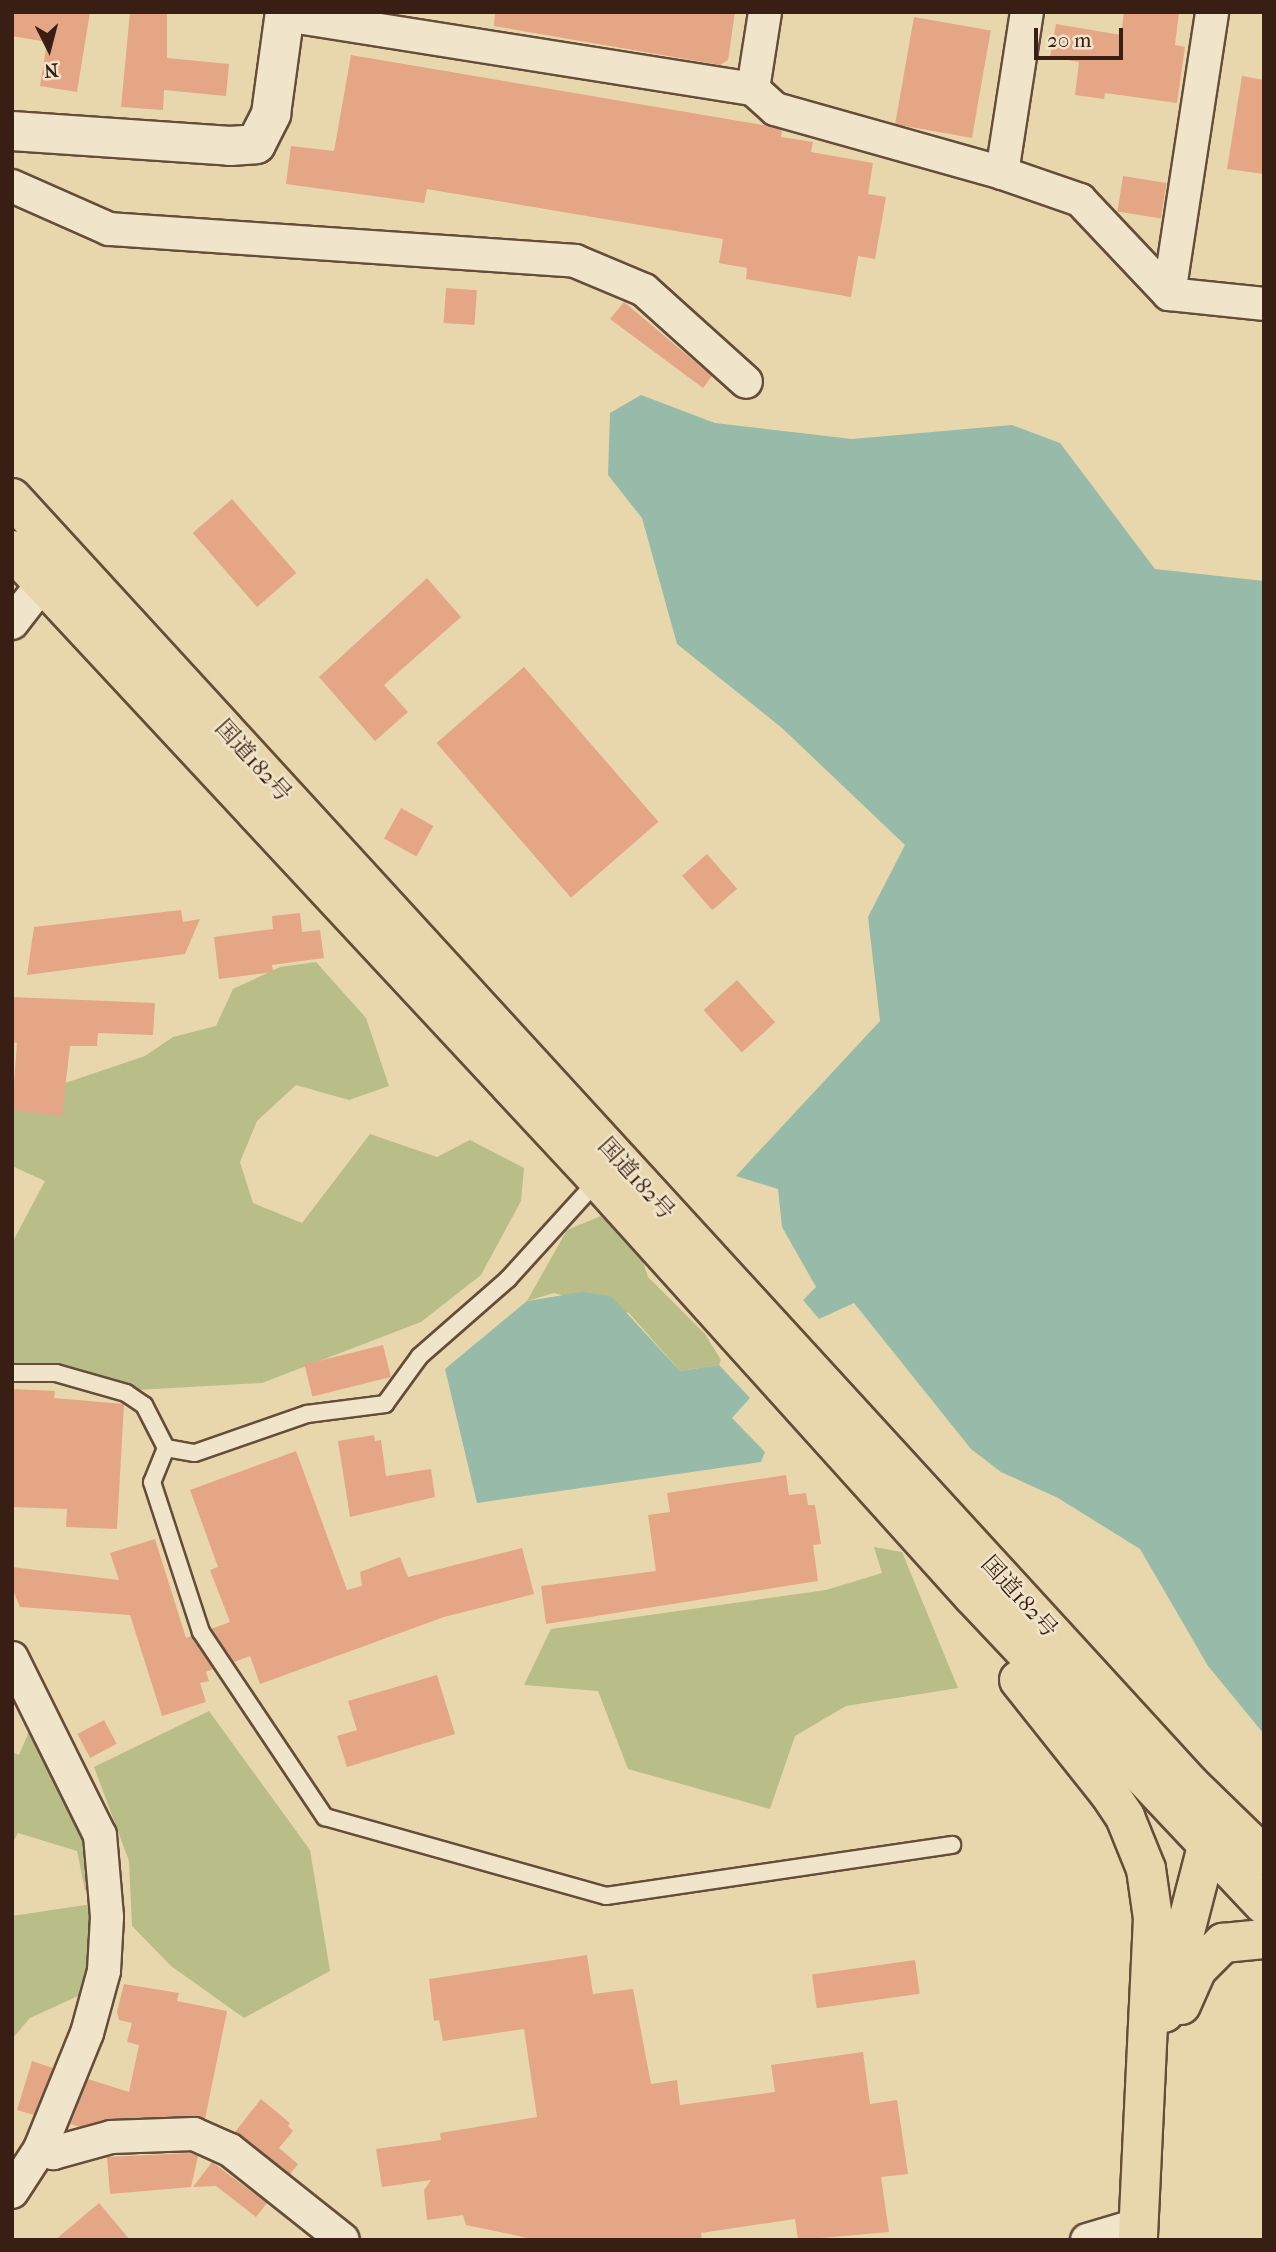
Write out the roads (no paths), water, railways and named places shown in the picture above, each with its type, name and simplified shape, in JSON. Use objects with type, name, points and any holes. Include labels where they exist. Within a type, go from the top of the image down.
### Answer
[{"type":"highway","name":"国道182号","points":[[12,498],[31,593],[1190,1784],[1264,1905]]},
{"type":"highway","name":"国道182号","points":[[12,550],[31,593],[598,1180],[973,1596],[1219,1832],[1264,1856]]},
{"type":"highway","points":[[973,1596],[1003,1661],[1109,1793],[1140,1851],[1153,1919],[1140,2235]]},
{"type":"highway","points":[[1146,2083],[1219,1832]]},
{"type":"highway","points":[[1146,2083],[1197,1969],[1223,1943],[1264,1938]]},
{"type":"street","points":[[753,89],[765,12]]},
{"type":"street","points":[[1002,173],[1027,12]]},
{"type":"street","points":[[1169,293],[1212,12]]},
{"type":"street","points":[[12,131],[230,146],[256,144],[271,114],[285,14],[753,89],[775,109],[1002,173],[1080,200],[1169,293],[1264,304]]},
{"type":"street","points":[[12,186],[109,229],[575,261],[644,289],[746,382]]},
{"type":"street","points":[[12,1658],[91,1813],[106,1876],[104,1971],[87,2033],[40,2149],[12,2192]]},
{"type":"street","points":[[40,2149],[53,2154],[111,2137],[194,2134],[230,2150],[343,2240]]},
{"type":"street","points":[[1087,2240],[1140,2235]]},
{"type":"lane","points":[[166,1448],[195,1453],[307,1414],[385,1404],[420,1356],[508,1279],[598,1180]]},
{"type":"lane","points":[[12,1373],[56,1373],[126,1393],[144,1405],[166,1448],[152,1482],[201,1632],[325,1817],[606,1896],[952,1845]]}]
